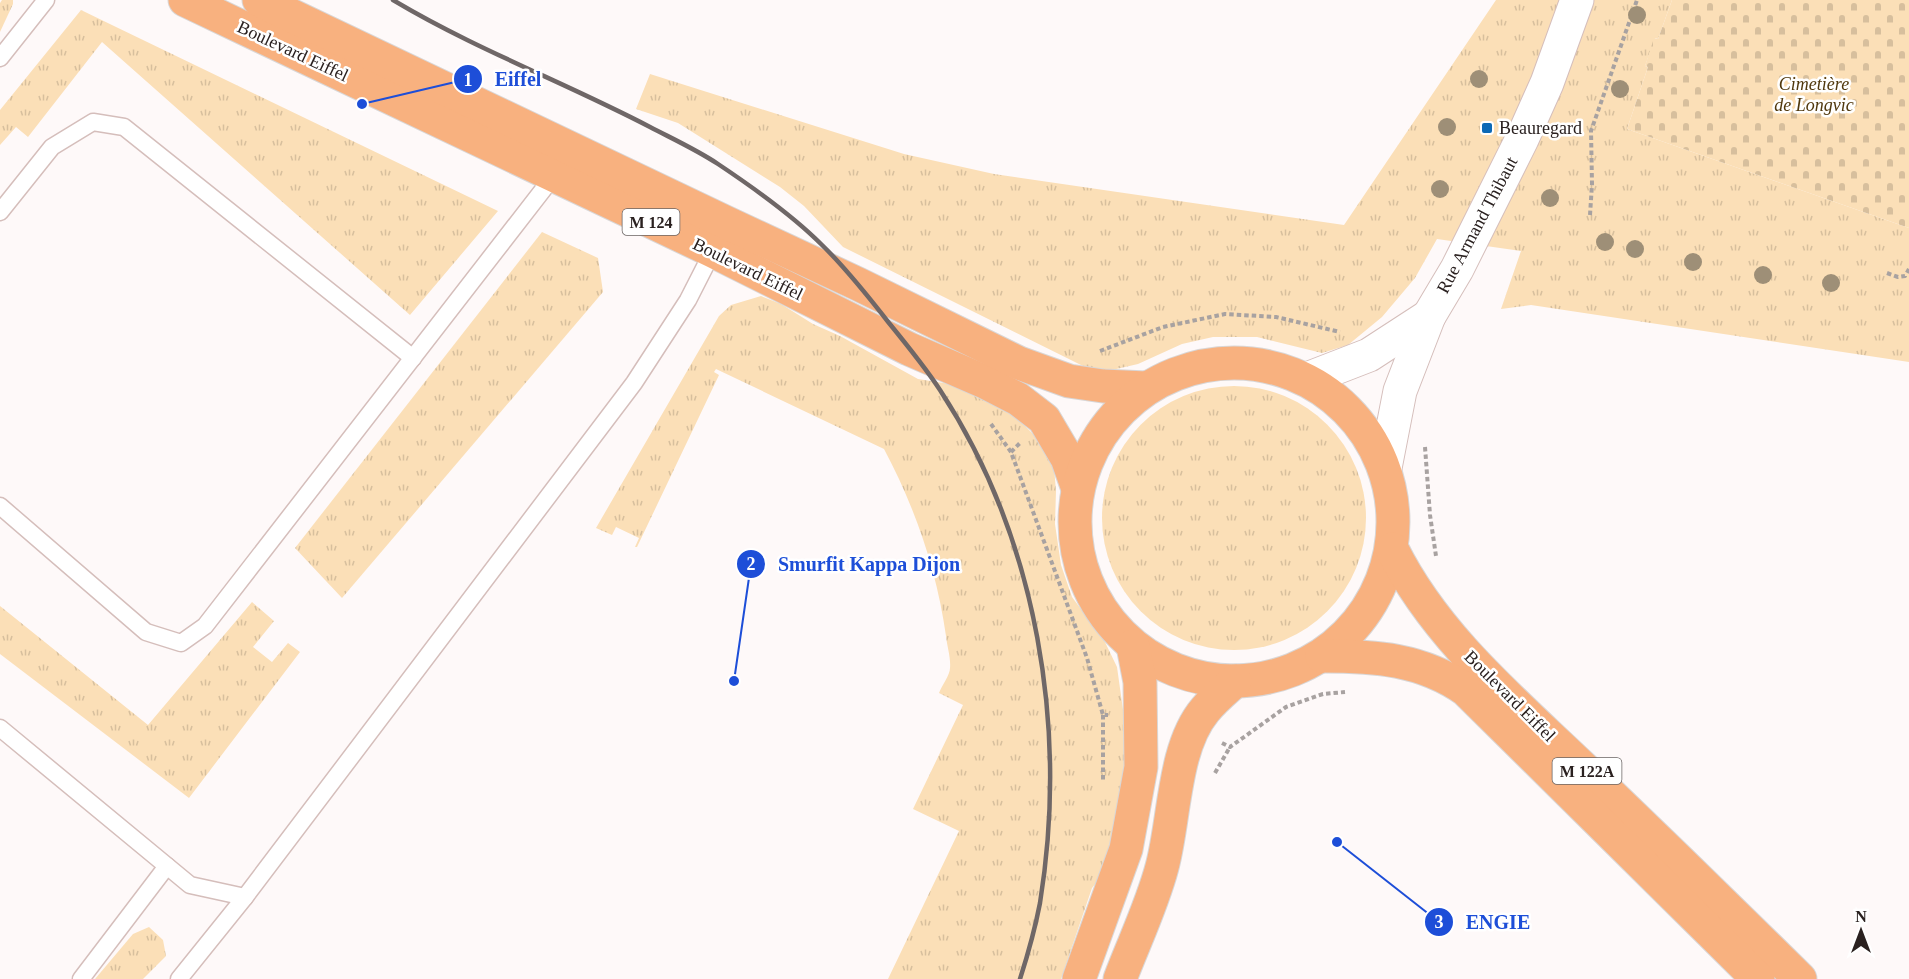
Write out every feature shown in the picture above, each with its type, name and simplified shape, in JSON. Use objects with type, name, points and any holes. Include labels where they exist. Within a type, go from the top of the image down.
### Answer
[{"type":"main road","name":"Boulevard Eiffel","points":[[185,0],[562,162],[720,237],[909,349],[985,382],[1017,399],[1044,419],[1067,458],[1077,486]]},
{"type":"main road","name":"Boulevard Eiffel","points":[[259,0],[562,162]]},
{"type":"main road","name":"Boulevard Eiffel","points":[[720,237],[858,284],[1019,363],[1069,381],[1103,386],[1146,388]]},
{"type":"main road","points":[[1225,362],[1267,365],[1307,379],[1355,416],[1385,468],[1394,508],[1392,549],[1379,591],[1355,627],[1322,656],[1281,675],[1235,681],[1181,673],[1133,646],[1103,614],[1082,574],[1074,530],[1077,486],[1087,457],[1102,430],[1122,406],[1146,388],[1184,369],[1225,362]]},
{"type":"main road","name":"Boulevard Eiffel","points":[[1392,549],[1405,576],[1428,609],[1479,668],[1710,889],[1800,979]]},
{"type":"main road","points":[[1079,979],[1126,849],[1141,767],[1140,682],[1133,646]]},
{"type":"main road","name":"Boulevard Eiffel","points":[[1322,656],[1358,656],[1418,665],[1448,678],[1466,690],[1758,979]]},
{"type":"main road","points":[[1120,979],[1161,870],[1169,842],[1180,764],[1194,726],[1204,710],[1235,681]]},
{"type":"street","name":"Rue Armand Thibaut","points":[[1385,468],[1400,392],[1429,316],[1457,269],[1522,139],[1547,83],[1577,0]]},
{"type":"street","name":"Rue Armand Thibaut","points":[[1307,379],[1369,355],[1429,316]]},
{"type":"lane","points":[[0,58],[46,0]]},
{"type":"lane","points":[[0,212],[52,147],[93,122],[124,127],[413,358]]},
{"type":"lane","points":[[0,506],[146,632],[181,643],[205,626],[562,162]]},
{"type":"lane","points":[[179,979],[245,897],[634,383],[688,300],[720,237]]},
{"type":"lane","points":[[0,728],[190,885],[245,897]]},
{"type":"lane","points":[[81,979],[167,866]]},
{"type":"path","points":[[1590,215],[1591,131],[1637,0]]},
{"type":"path","points":[[1887,273],[1902,277],[1909,268]]},
{"type":"path","points":[[1069,381],[1080,358],[1163,327],[1225,314],[1276,317],[1336,330],[1359,342],[1369,355]]},
{"type":"path","points":[[1044,419],[1011,452],[1087,658],[1103,715],[1142,714]]},
{"type":"path","points":[[1426,437],[1430,515],[1438,563]]},
{"type":"path","points":[[1194,726],[1230,747],[1286,707],[1323,694],[1354,691]]},
{"type":"green space","points":[[2,0],[13,0],[13,4],[0,32],[0,3]]},
{"type":"green space","points":[[1496,0],[1672,0],[1658,39],[1655,38],[1645,66],[1648,67],[1627,129],[1909,228],[1909,362],[1531,305],[1501,309],[1521,251],[1437,239],[1415,278],[1382,317],[1348,345],[1322,353],[1257,337],[1213,337],[1182,344],[1138,364],[1112,370],[1085,367],[843,247],[804,206],[780,187],[678,123],[636,109],[650,74],[904,154],[994,174],[1344,225]]},
{"type":"green space","name":"Cimetière de Longvic","points":[[1672,0],[1909,0],[1909,228],[1627,129],[1648,67],[1645,66],[1654,38],[1658,39]]},
{"type":"green space","points":[[81,10],[498,211],[410,315],[102,42],[28,137],[16,127],[0,145],[0,110]]},
{"type":"green space","points":[[542,232],[598,258],[603,292],[342,598],[295,548]]},
{"type":"green space","points":[[761,296],[781,304],[813,324],[840,336],[918,379],[969,387],[997,398],[1044,445],[1054,467],[1055,524],[1061,565],[1072,597],[1104,640],[1117,667],[1127,738],[1125,787],[1107,869],[1092,888],[1061,979],[888,979],[959,831],[913,809],[963,705],[939,693],[949,674],[950,664],[937,588],[915,517],[884,449],[716,369],[714,372],[719,375],[637,547],[635,547],[639,538],[616,527],[612,535],[596,528],[719,316],[731,305]]},
{"type":"green space","points":[[1234,386],[1260,389],[1285,396],[1318,416],[1336,434],[1356,467],[1363,492],[1366,518],[1363,544],[1356,569],[1336,602],[1318,620],[1285,640],[1260,647],[1234,650],[1208,647],[1183,640],[1150,620],[1132,602],[1112,569],[1105,544],[1102,518],[1105,492],[1112,467],[1132,434],[1150,416],[1183,396],[1208,389]]},
{"type":"green space","points":[[252,602],[274,621],[253,647],[272,662],[288,643],[300,652],[189,798],[0,654],[0,606],[148,725]]},
{"type":"green space","points":[[149,927],[163,940],[166,956],[143,979],[95,979],[133,934]]},
{"type":"railway","points":[[393,0],[488,50],[685,145],[718,164],[758,192],[797,222],[839,263],[865,292],[940,390],[974,448],[1001,509],[1022,572],[1037,638],[1047,704],[1050,771],[1048,837],[1040,903],[1020,979]]},
{"type":"place","name":"Eiffel","points":[[362,104]]},
{"type":"place","name":"Beauregard","points":[[1487,128]]},
{"type":"place","name":"Smurfit Kappa Dijon","points":[[734,681]]},
{"type":"place","name":"ENGIE","points":[[1337,842]]}]
